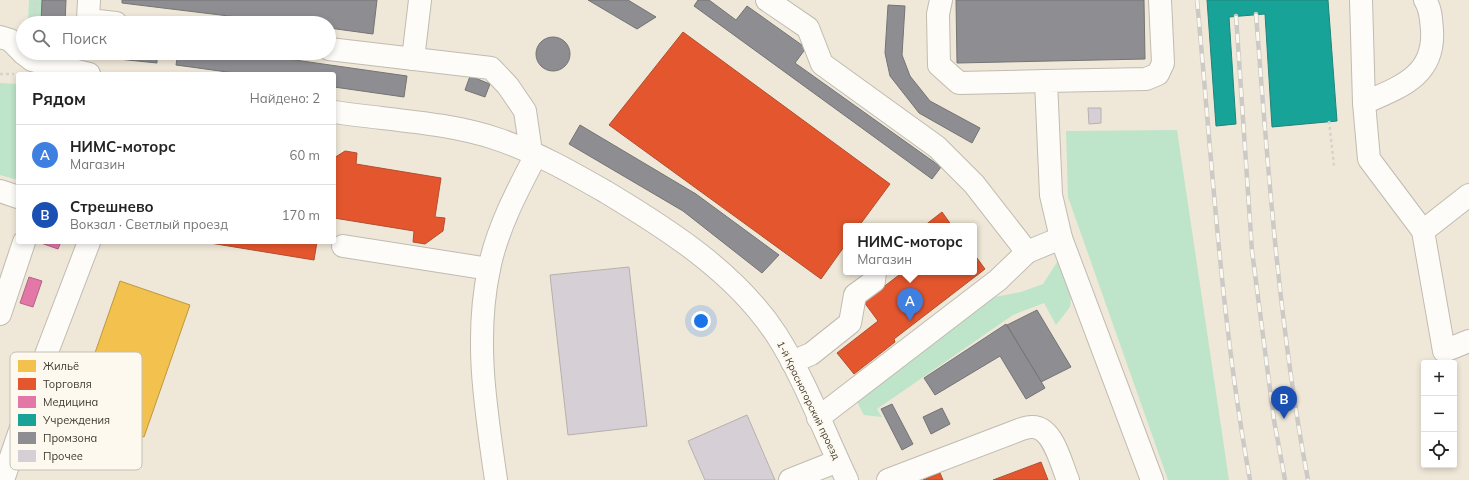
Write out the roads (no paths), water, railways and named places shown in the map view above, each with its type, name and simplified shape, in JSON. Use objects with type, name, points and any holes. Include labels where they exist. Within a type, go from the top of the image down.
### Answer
[{"type":"street","points":[[88,16],[89,0]]},
{"type":"street","points":[[413,59],[420,0]]},
{"type":"street","points":[[768,0],[808,28],[822,64],[937,147],[974,184],[1026,252]]},
{"type":"street","points":[[941,0],[938,14],[939,65],[959,83],[1146,80],[1158,74],[1163,62],[1160,0]]},
{"type":"street","points":[[1361,0],[1364,103],[1369,159],[1423,231],[1430,281],[1444,351],[1469,341]]},
{"type":"street","points":[[1364,103],[1410,81],[1420,72],[1428,60],[1433,40],[1431,14],[1425,0]]},
{"type":"street","points":[[0,37],[10,40],[16,46]]},
{"type":"street","points":[[336,50],[491,68],[508,86],[525,111],[534,153],[508,212],[489,269],[482,325],[482,379],[496,480]]},
{"type":"street","points":[[32,60],[81,72]]},
{"type":"street","points":[[1046,81],[1051,195],[1062,238],[1152,480]]},
{"type":"street","name":"1-й Красногорский проезд","points":[[336,112],[448,128],[496,139],[534,153],[566,169],[658,223],[723,274],[753,303],[776,334],[792,362],[848,480]]},
{"type":"street","points":[[0,192],[16,196]]},
{"type":"street","points":[[1423,231],[1469,195]]},
{"type":"street","points":[[818,418],[998,280],[1026,252],[1062,238]]},
{"type":"street","points":[[0,314],[23,244]]},
{"type":"street","points":[[47,352],[88,244]]},
{"type":"street","points":[[343,246],[489,269]]},
{"type":"street","points":[[792,362],[811,354],[850,323],[855,295],[874,281],[875,275]]},
{"type":"street","points":[[888,480],[1011,432],[1032,426],[1051,436],[1068,480]]},
{"type":"street","points":[[3,480],[10,460]]},
{"type":"street","points":[[790,480],[838,461]]},
{"type":"railway","points":[[1197,0],[1224,301],[1240,421],[1250,480]]},
{"type":"railway","points":[[1256,14],[1270,189],[1282,306],[1289,364],[1308,480]]},
{"type":"railway","points":[[1236,16],[1252,251],[1274,420],[1285,480]]},
{"type":"place","name":"НИМС-моторс","points":[[910,321]]},
{"type":"place","name":"Стрешнево","points":[[1284,419]]}]
